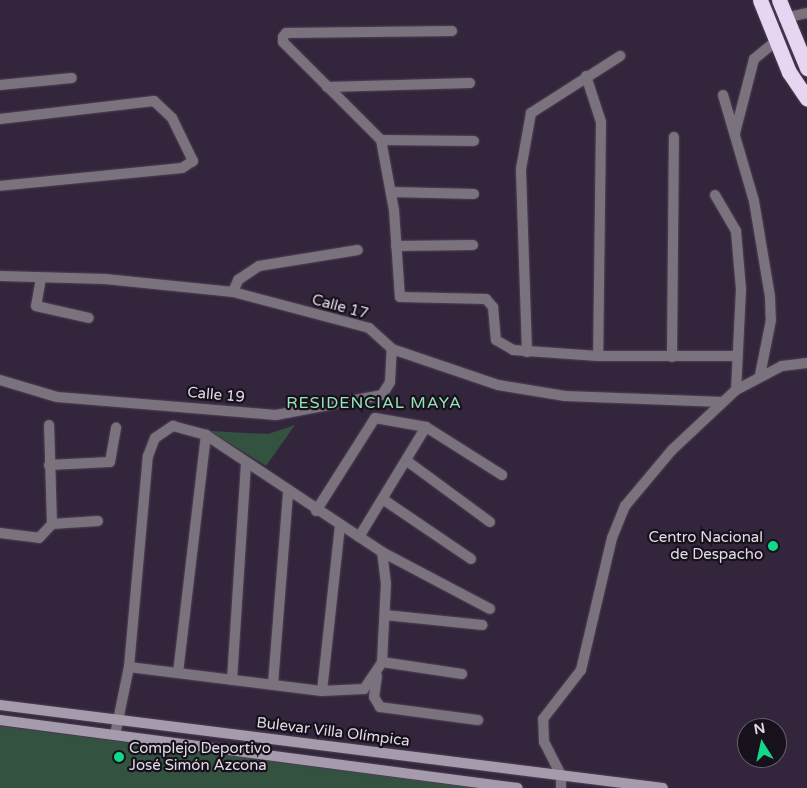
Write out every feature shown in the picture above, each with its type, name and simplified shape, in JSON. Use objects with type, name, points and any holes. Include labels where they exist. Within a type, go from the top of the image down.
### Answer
[{"type":"highway","points":[[760,0],[775,42],[807,99]]},
{"type":"highway","points":[[779,0],[784,18],[807,68]]},
{"type":"main road","name":"Bulevar Villa Olímpica","points":[[0,705],[663,788]]},
{"type":"main road","name":"Bulevar Villa Olímpica","points":[[0,720],[518,788]]},
{"type":"street","points":[[784,18],[807,13]]},
{"type":"street","points":[[452,32],[286,33],[283,42],[382,140],[392,192],[400,297],[486,299],[493,307],[496,340],[506,348],[527,352],[598,356],[735,356]]},
{"type":"street","points":[[734,137],[754,59],[775,42]]},
{"type":"street","points":[[527,352],[521,169],[531,113],[620,56]]},
{"type":"street","points":[[586,76],[600,122],[598,356]]},
{"type":"street","points":[[0,85],[72,78]]},
{"type":"street","points":[[327,87],[470,83]]},
{"type":"street","points":[[723,96],[754,201],[771,302],[760,375]]},
{"type":"street","points":[[0,119],[154,101],[172,118],[193,161],[182,168],[0,186]]},
{"type":"street","points":[[672,357],[674,137]]},
{"type":"street","points":[[382,140],[474,142]]},
{"type":"street","points":[[392,192],[474,194]]},
{"type":"street","points":[[715,195],[736,231],[741,289],[735,356],[736,390]]},
{"type":"street","points":[[396,246],[473,245]]},
{"type":"street","points":[[233,292],[238,280],[259,266],[358,250]]},
{"type":"street","name":"Calle 17","points":[[0,276],[185,284],[233,292],[369,328],[392,349],[498,385],[565,396],[723,402]]},
{"type":"street","points":[[41,278],[36,306],[89,318]]},
{"type":"street","name":"Calle 19","points":[[0,380],[57,398],[276,415],[382,395],[390,382],[392,349]]},
{"type":"street","points":[[561,788],[561,775],[544,742],[543,719],[581,670],[612,538],[625,506],[642,481],[736,390],[760,375],[807,363]]},
{"type":"street","points":[[316,511],[375,418],[426,427],[502,475]]},
{"type":"street","points":[[49,425],[52,524]]},
{"type":"street","points":[[115,735],[129,667],[151,446],[173,426],[206,436],[288,494],[382,552],[490,609]]},
{"type":"street","points":[[359,537],[384,500],[426,427]]},
{"type":"street","points":[[49,465],[110,462],[116,428]]},
{"type":"street","points":[[178,673],[206,436]]},
{"type":"street","points":[[407,461],[490,522]]},
{"type":"street","points":[[232,680],[246,463]]},
{"type":"street","points":[[273,684],[288,494]]},
{"type":"street","points":[[384,500],[471,559]]},
{"type":"street","points":[[0,533],[39,538],[52,524],[98,520]]},
{"type":"street","points":[[322,691],[340,526]]},
{"type":"street","points":[[382,552],[385,614],[380,667],[374,697],[380,706],[478,720]]},
{"type":"street","points":[[385,614],[482,625]]},
{"type":"street","points":[[129,667],[322,691],[364,689],[380,667]]},
{"type":"street","points":[[380,667],[462,674]]},
{"type":"green space","points":[[295,425],[266,466],[210,431],[268,434]]},
{"type":"green space","name":"Complejo Deportivo José Simón Azcona","points":[[0,726],[477,788],[0,788]]},
{"type":"place","name":"Centro Nacional de Despacho","points":[[773,546]]},
{"type":"place","name":"Complejo Deportivo José Simón Azcona","points":[[119,757]]},
{"type":"district","name":"RESIDENCIAL MAYA","points":[[374,403]]}]
